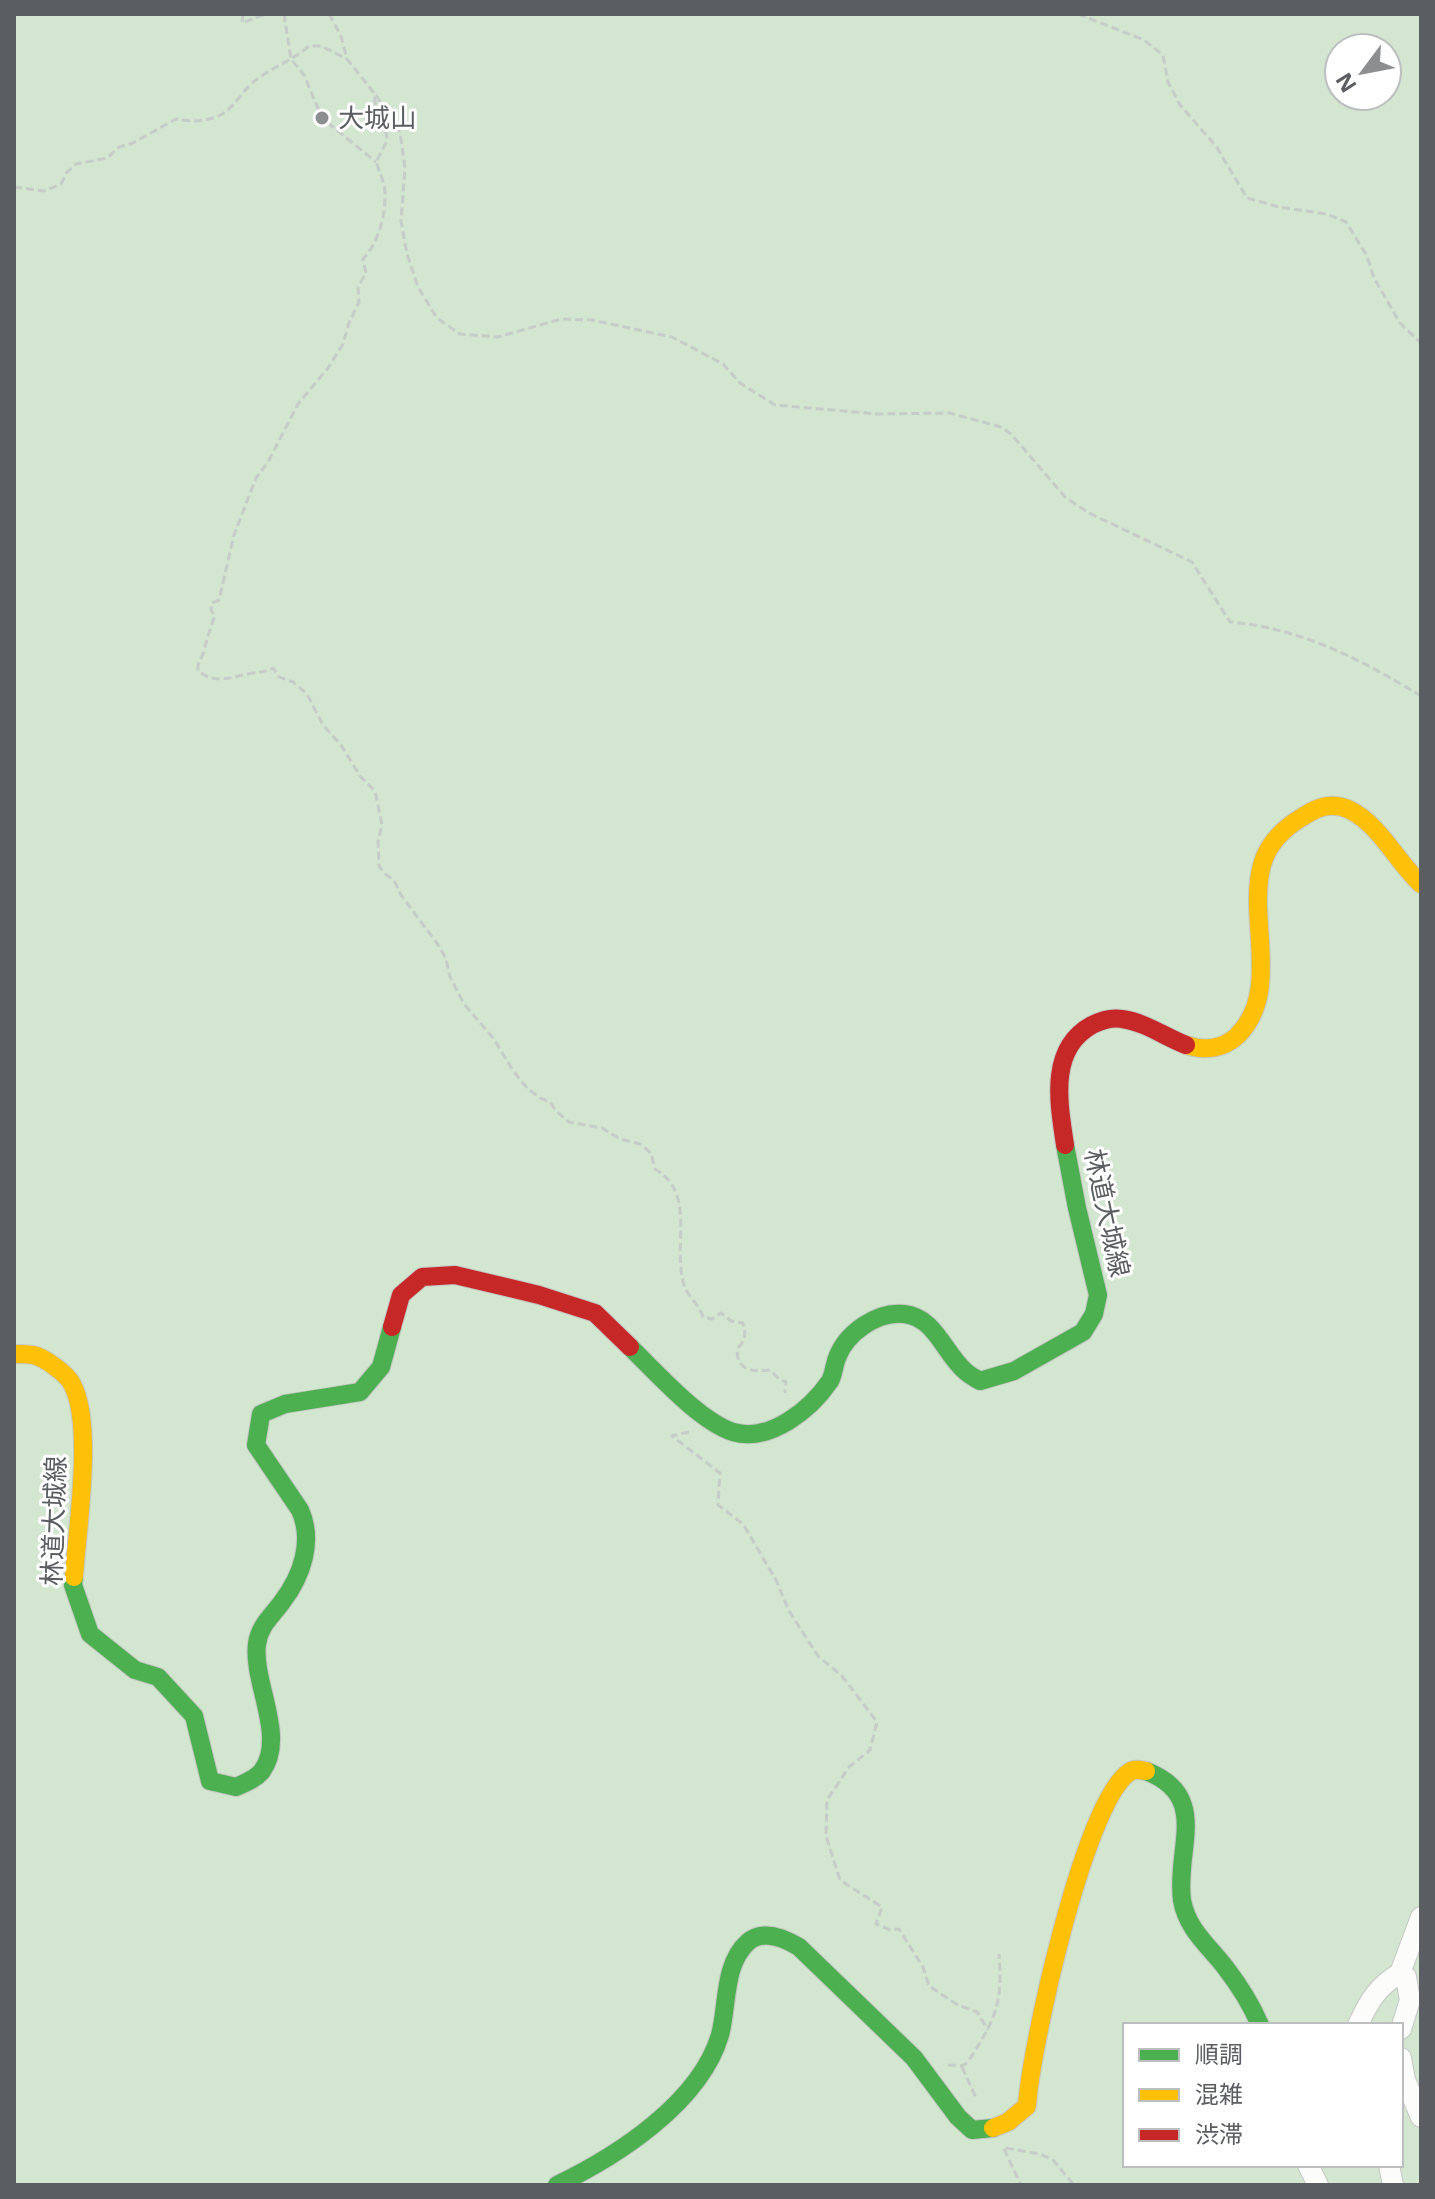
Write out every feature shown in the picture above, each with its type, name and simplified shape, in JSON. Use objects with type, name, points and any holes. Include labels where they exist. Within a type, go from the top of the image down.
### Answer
[{"type":"street","name":"林道大城線","points":[[14,1354],[35,1355],[72,1383],[76,1397],[83,1448],[73,1585],[90,1634],[135,1670],[158,1677],[194,1716],[210,1781],[236,1787],[263,1770],[269,1756],[270,1726],[258,1673],[256,1647],[261,1628],[284,1599],[300,1568],[306,1545],[307,1527],[281,1479],[256,1445],[261,1414],[285,1404],[360,1392],[381,1367],[401,1295],[422,1277],[455,1275],[539,1295],[595,1313],[683,1399],[735,1433],[756,1433],[777,1428],[811,1404],[832,1378],[837,1356],[851,1335],[876,1318],[904,1314],[926,1322],[964,1370],[980,1381],[1006,1377],[1088,1327],[1099,1298],[1071,1183],[1057,1082],[1065,1051],[1076,1036],[1095,1020],[1120,1016],[1196,1048],[1214,1049],[1232,1041],[1248,1021],[1258,994],[1262,925],[1260,874],[1271,844],[1290,823],[1318,807],[1339,805],[1366,821],[1407,874],[1421,884]]},
{"type":"street","points":[[557,2185],[627,2145],[689,2092],[716,2047],[738,1953],[749,1941],[761,1935],[782,1937],[799,1947],[914,2058],[958,2117],[972,2130],[993,2130],[1012,2120],[1027,2106],[1029,2074],[1093,1829],[1109,1795],[1129,1772],[1139,1769],[1160,1776],[1175,1786],[1184,1802],[1185,1838],[1180,1874],[1187,1915],[1198,1938],[1225,1967],[1251,2004],[1259,2023]]},
{"type":"street","points":[[1359,2023],[1366,2006],[1382,1984],[1400,1973],[1421,1917]]},
{"type":"street","points":[[1400,1973],[1406,1977],[1410,2000],[1403,2023]]},
{"type":"street","points":[[1403,2069],[1421,2117]]},
{"type":"street","points":[[1309,2167],[1318,2185]]},
{"type":"path","points":[[243,14],[242,23],[266,14]]},
{"type":"path","points":[[284,14],[291,59],[304,75],[322,118],[376,162],[385,192],[379,229],[372,250],[363,259],[366,273],[358,287],[359,302],[343,344],[298,404],[268,462],[256,478],[234,535],[219,600],[212,603],[211,610],[215,616],[197,665],[198,671],[206,678],[224,681],[256,672],[264,673],[273,668],[279,677],[293,682],[307,694],[323,725],[341,745],[360,776],[375,791],[382,825],[378,842],[379,866],[394,880],[401,895],[439,946],[464,1004],[493,1038],[500,1054],[527,1088],[550,1102],[569,1122],[602,1128],[620,1139],[640,1144],[651,1153],[655,1169],[667,1177],[678,1196],[682,1220],[680,1255],[688,1292],[698,1303],[703,1317],[712,1319],[721,1313],[731,1321],[743,1323],[746,1334],[744,1342],[737,1349],[737,1358],[743,1368],[753,1372],[770,1370],[786,1382],[784,1398]]},
{"type":"path","points":[[329,14],[341,36],[347,59],[400,132],[405,168],[401,221],[407,254],[418,287],[437,318],[460,334],[498,337],[561,319],[592,320],[684,342],[723,364],[740,383],[775,405],[878,414],[950,413],[1001,427],[1011,434],[1066,498],[1089,513],[1192,562],[1230,622],[1257,624],[1332,647],[1374,667],[1421,696]]},
{"type":"path","points":[[1078,14],[1144,40],[1163,55],[1168,82],[1180,105],[1216,146],[1247,198],[1279,207],[1327,214],[1346,222],[1367,256],[1374,278],[1400,323],[1421,343]]},
{"type":"path","points":[[14,187],[44,191],[61,184],[76,164],[107,158],[119,147],[133,143],[176,119],[188,122],[227,112],[253,81],[309,46],[321,46],[347,59]]},
{"type":"path","points":[[374,93],[387,141],[376,162]]},
{"type":"path","points":[[720,1426],[672,1436],[720,1473],[718,1505],[743,1524],[776,1580],[789,1611],[818,1656],[842,1676],[877,1722],[870,1750],[849,1767],[827,1800],[826,1836],[840,1880],[882,1907],[876,1924],[890,1930],[899,1929],[923,1967],[929,1986],[958,2005],[977,2012],[988,2030]]},
{"type":"path","points":[[947,2065],[962,2066],[968,2062],[997,2012],[1001,1980],[999,1954]]},
{"type":"path","points":[[1003,2147],[1040,2154],[1053,2160],[1074,2185]]},
{"type":"green space","points":[[14,14],[1421,14],[1421,2185],[14,2185]]},
{"type":"traffic: fast","points":[[630,1347],[706,1418],[733,1432],[747,1434],[775,1428],[801,1412],[830,1381],[847,1340],[883,1316],[904,1314],[924,1322],[958,1364],[980,1381],[1014,1371],[1083,1332],[1094,1314],[1098,1295],[1065,1145]]},
{"type":"traffic: fast","points":[[74,1577],[73,1585],[90,1634],[135,1670],[158,1677],[194,1716],[210,1781],[236,1787],[257,1776],[269,1757],[271,1742],[259,1675],[258,1638],[295,1581],[306,1546],[300,1510],[256,1445],[261,1414],[285,1404],[360,1392],[381,1367],[392,1327]]},
{"type":"traffic: fast","points":[[1146,1771],[1166,1782],[1178,1795],[1184,1809],[1186,1826],[1181,1881],[1188,1920],[1235,1981],[1259,2023]]},
{"type":"traffic: fast","points":[[557,2185],[630,2143],[654,2125],[695,2083],[710,2060],[720,2035],[734,1962],[748,1942],[767,1935],[799,1947],[914,2058],[958,2117],[972,2130],[993,2128]]},
{"type":"traffic: slow","points":[[1186,1045],[1206,1048],[1226,1044],[1237,1036],[1250,1018],[1258,998],[1261,977],[1258,886],[1262,865],[1273,843],[1297,820],[1326,806],[1350,810],[1379,834],[1421,884]]},
{"type":"traffic: slow","points":[[14,1354],[38,1356],[55,1366],[72,1384],[79,1402],[83,1450],[74,1577]]},
{"type":"traffic: slow","points":[[993,2128],[1008,2122],[1027,2106],[1038,2033],[1062,1929],[1094,1831],[1111,1794],[1128,1773],[1146,1771]]},
{"type":"traffic: jam","points":[[1065,1145],[1060,1112],[1060,1079],[1068,1048],[1078,1035],[1099,1022],[1118,1018],[1139,1023],[1186,1045]]},
{"type":"traffic: jam","points":[[392,1327],[401,1295],[422,1277],[455,1275],[539,1295],[595,1313],[630,1347]]},
{"type":"place","name":"大城山","points":[[322,118]]}]
